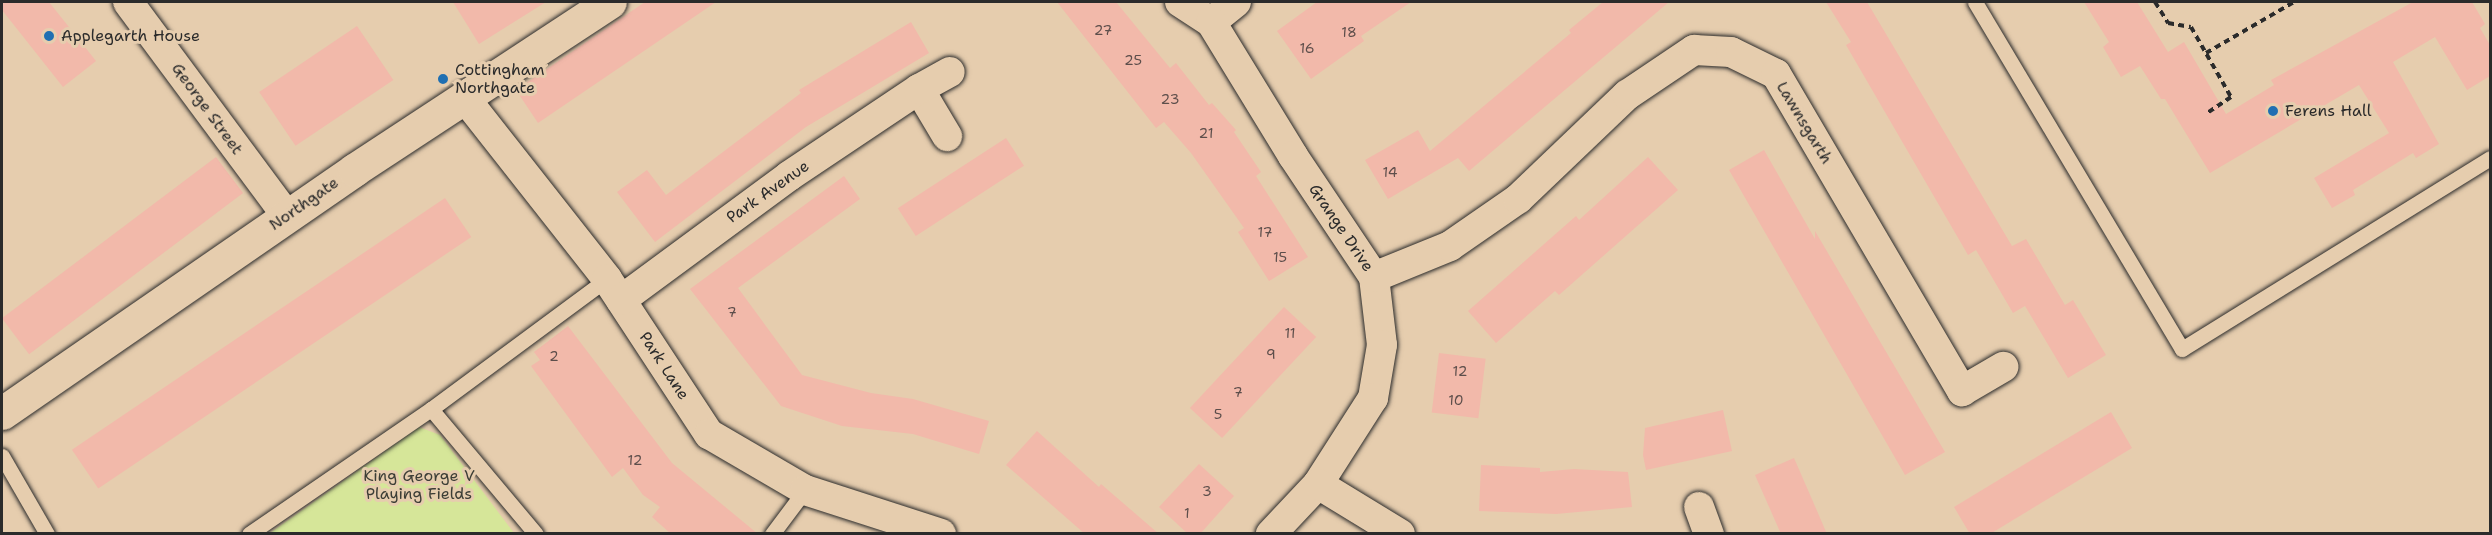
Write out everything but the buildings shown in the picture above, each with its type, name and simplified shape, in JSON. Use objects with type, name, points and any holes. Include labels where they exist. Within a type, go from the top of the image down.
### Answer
[{"type":"street","name":"George Street","points":[[128,2],[287,216]]},
{"type":"street","name":"Northgate","points":[[2,413],[287,216],[610,2]]},
{"type":"street","name":"Grange Drive","points":[[1180,2],[1212,22],[1293,156],[1374,277],[1382,345],[1373,398],[1318,484],[1271,534]]},
{"type":"street","points":[[1212,22],[1236,2]]},
{"type":"street","name":"Lawnsgarth","points":[[1374,277],[1450,246],[1518,199],[1627,95],[1694,50],[1731,52],[1776,74],[1962,391],[2003,367]]},
{"type":"street","name":"Park Avenue","points":[[614,290],[920,89],[951,72]]},
{"type":"street","points":[[920,89],[946,136]]},
{"type":"street","name":"Park Lane","points":[[464,97],[614,290],[710,434],[805,490],[941,534]]},
{"type":"street","points":[[1318,484],[1400,534]]},
{"type":"lane","points":[[1975,2],[2182,349],[2490,158]]},
{"type":"lane","points":[[249,534],[431,409],[614,290]]},
{"type":"lane","points":[[431,409],[536,534]]},
{"type":"lane","points":[[2,456],[47,534]]},
{"type":"lane","points":[[772,534],[805,490]]},
{"type":"path","points":[[2155,2],[2168,23],[2191,27],[2231,97],[2207,113]]},
{"type":"path","points":[[2206,53],[2294,2]]},
{"type":"green space","name":"King George V Playing Fields","points":[[419,427],[440,435],[514,533],[270,533]]},
{"type":"place","name":"Applegarth House","points":[[49,36]]},
{"type":"place","name":"Cottingham Northgate","points":[[443,79]]},
{"type":"place","name":"Ferens Hall","points":[[2273,111]]}]
